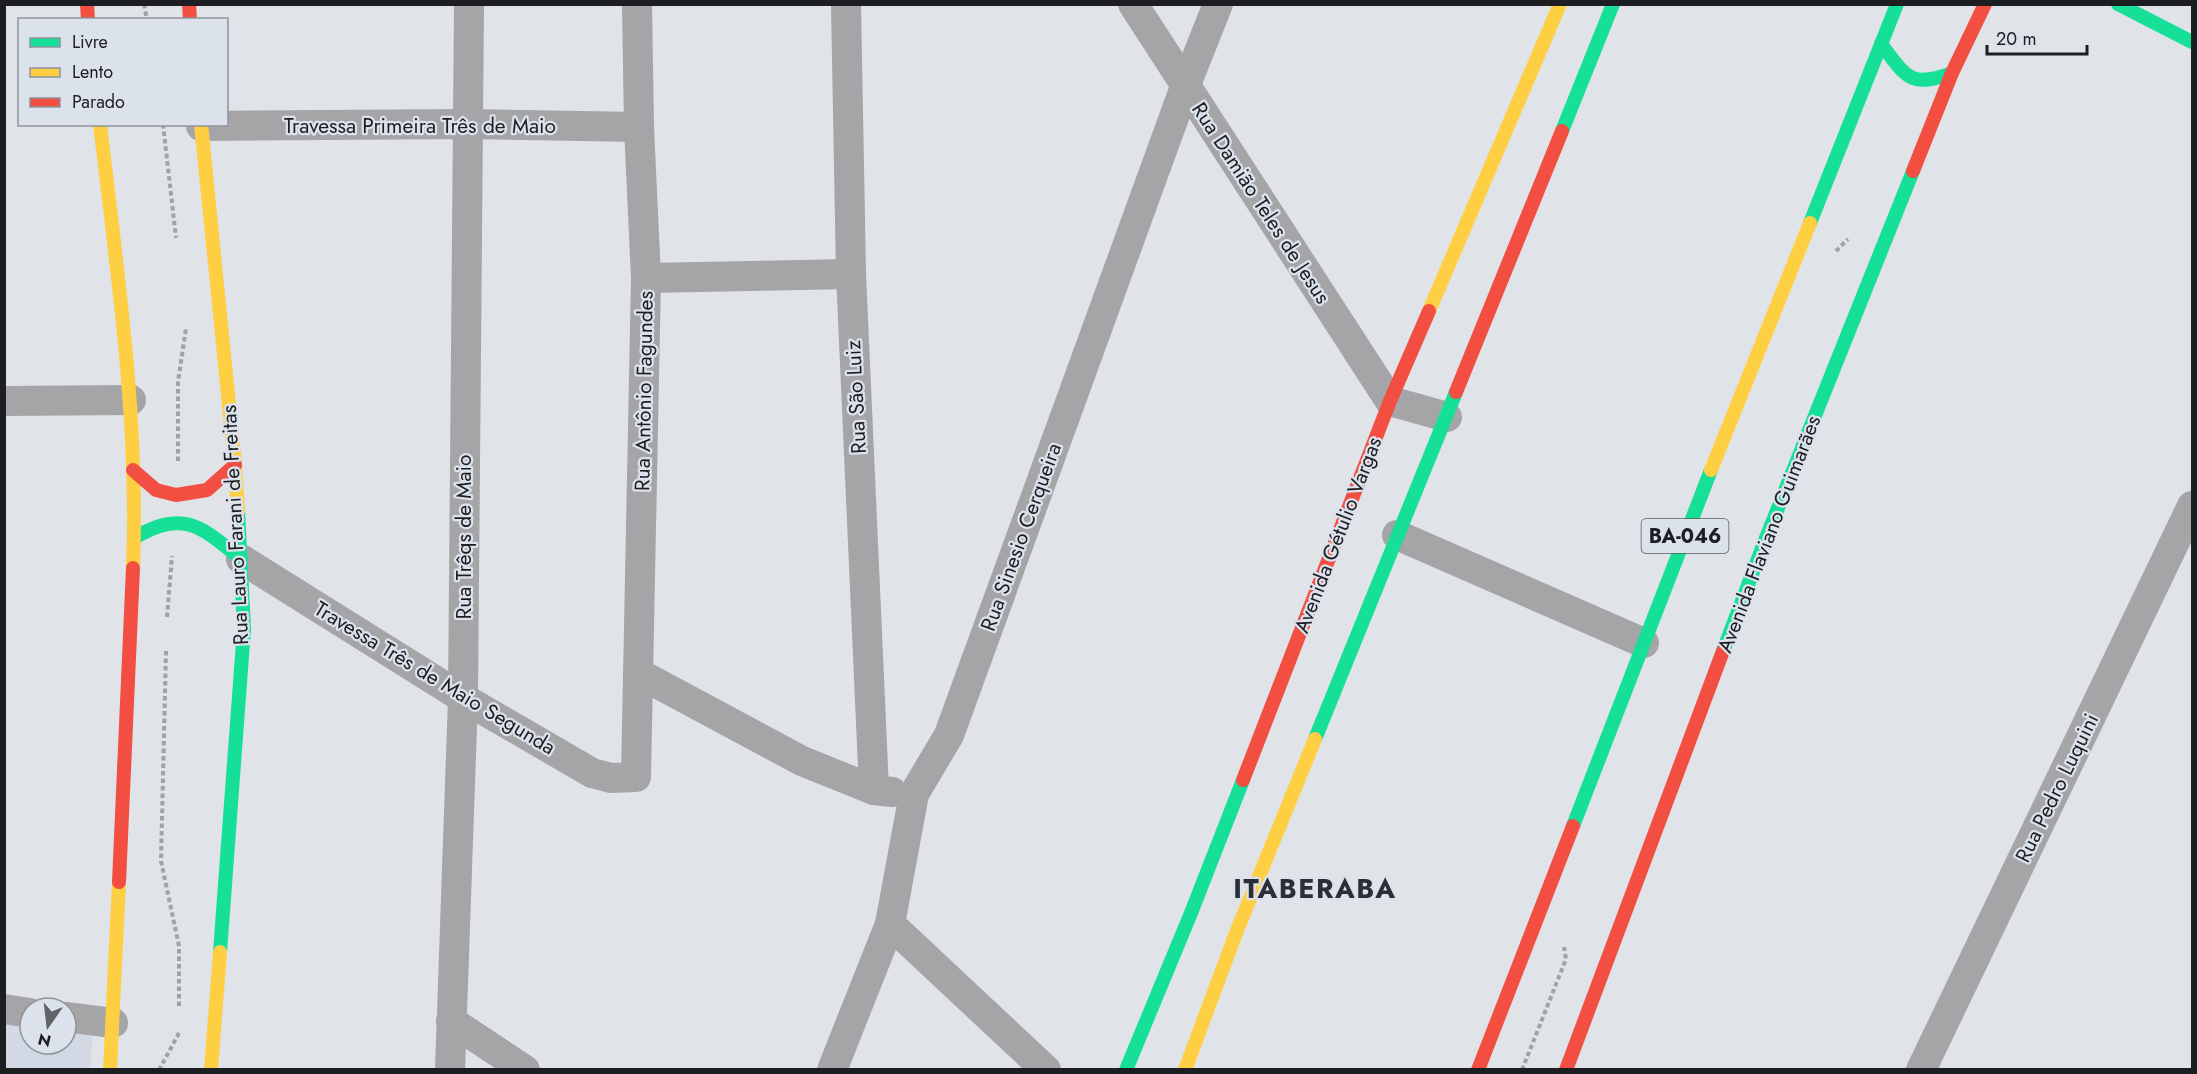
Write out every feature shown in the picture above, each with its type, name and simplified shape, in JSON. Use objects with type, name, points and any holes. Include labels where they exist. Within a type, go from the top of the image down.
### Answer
[{"type":"street","name":"Rua Trêqs de Maio","points":[[450,1070],[463,698],[469,4]]},
{"type":"street","name":"Rua Antônio Fagundes","points":[[636,777],[646,278],[639,127],[637,4]]},
{"type":"street","name":"Rua São Luiz","points":[[846,4],[851,274],[874,790]]},
{"type":"street","name":"Rua Damião Teles de Jesus","points":[[1133,4],[1390,401]]},
{"type":"street","name":"Rua Sinesio Cerqueira","points":[[832,1070],[890,924],[914,794],[949,735],[1185,87],[1218,4]]},
{"type":"street","name":"Avenida Gétulio Vargas","points":[[1126,1070],[1196,915],[1390,401],[1560,4]]},
{"type":"street","points":[[1185,1070],[1232,931],[1447,417],[1612,4]]},
{"type":"street","name":"BA-046","points":[[1478,1070],[1897,4]]},
{"type":"street","name":"Avenida Flaviano Guimarães","points":[[1566,1070],[1764,543],[1952,73],[1985,4]]},
{"type":"street","points":[[2118,4],[2193,42]]},
{"type":"street","points":[[1881,44],[1902,73],[1916,81],[1932,82],[1952,73]]},
{"type":"street","name":"Travessa Primeira Três de Maio","points":[[228,125],[467,124],[639,127]]},
{"type":"street","points":[[100,126],[131,400],[134,538],[110,1070]]},
{"type":"street","name":"Rua Lauro Farani de Freitas","points":[[201,126],[235,465],[244,629],[211,1070]]},
{"type":"street","points":[[646,278],[851,274]]},
{"type":"street","points":[[4,401],[131,400]]},
{"type":"street","points":[[1390,401],[1447,417]]},
{"type":"street","points":[[133,470],[156,490],[176,495],[207,490],[235,465]]},
{"type":"street","name":"Rua Pedro Luquini","points":[[1921,1070],[2193,506]]},
{"type":"street","points":[[134,538],[154,526],[174,522],[195,527],[214,536],[241,559]]},
{"type":"street","points":[[1397,535],[1644,643]]},
{"type":"street","name":"Travessa Três de Maio Segunda","points":[[241,559],[463,698],[592,773],[611,778],[636,777]]},
{"type":"street","points":[[638,673],[802,761],[874,790],[914,794]]},
{"type":"street","points":[[890,924],[1046,1070]]},
{"type":"street","points":[[78,1019],[113,1023]]},
{"type":"street","points":[[451,1022],[525,1070]]},
{"type":"path","points":[[163,126],[173,225],[178,247]]},
{"type":"path","points":[[176,495],[178,382],[186,324]]},
{"type":"path","points":[[167,622],[174,522]]},
{"type":"path","points":[[166,645],[161,861],[179,946],[179,1010]]},
{"type":"path","points":[[159,1070],[179,1032]]},
{"type":"shaded area","points":[[5,1022],[18,1024],[18,1056],[78,1056],[78,1030],[93,1032],[90,1069],[5,1070]]},
{"type":"traffic: fast","points":[[1562,131],[1613,4]]},
{"type":"traffic: fast","points":[[1810,223],[1897,4]]},
{"type":"traffic: fast","points":[[2118,4],[2192,42]]},
{"type":"traffic: fast","points":[[1881,44],[1910,77],[1926,80],[1952,73]]},
{"type":"traffic: fast","points":[[1723,651],[1913,171]]},
{"type":"traffic: fast","points":[[1315,739],[1456,392]]},
{"type":"traffic: fast","points":[[1573,826],[1711,470]]},
{"type":"traffic: fast","points":[[220,952],[244,629],[238,511]]},
{"type":"traffic: fast","points":[[134,538],[166,524],[191,525],[214,538],[241,559]]},
{"type":"traffic: fast","points":[[1126,1070],[1243,780]]},
{"type":"traffic: slow","points":[[1429,311],[1560,4]]},
{"type":"traffic: slow","points":[[100,126],[130,401],[133,456],[133,568]]},
{"type":"traffic: slow","points":[[201,126],[238,511]]},
{"type":"traffic: slow","points":[[1711,470],[1810,223]]},
{"type":"traffic: slow","points":[[1185,1070],[1236,933],[1315,739]]},
{"type":"traffic: slow","points":[[110,1070],[119,882]]},
{"type":"traffic: slow","points":[[211,1070],[220,952]]},
{"type":"traffic: jam","points":[[87,4],[88,18]]},
{"type":"traffic: jam","points":[[189,4],[190,18]]},
{"type":"traffic: jam","points":[[1913,171],[1952,73],[1985,4]]},
{"type":"traffic: jam","points":[[1456,392],[1562,131]]},
{"type":"traffic: jam","points":[[1243,780],[1390,401],[1429,311]]},
{"type":"traffic: jam","points":[[133,470],[156,490],[176,495],[207,490],[235,465]]},
{"type":"traffic: jam","points":[[119,882],[133,568]]},
{"type":"traffic: jam","points":[[1566,1070],[1723,651]]},
{"type":"traffic: jam","points":[[1478,1070],[1573,826]]},
{"type":"district","name":"ITABERABA","points":[[1315,888]]}]
